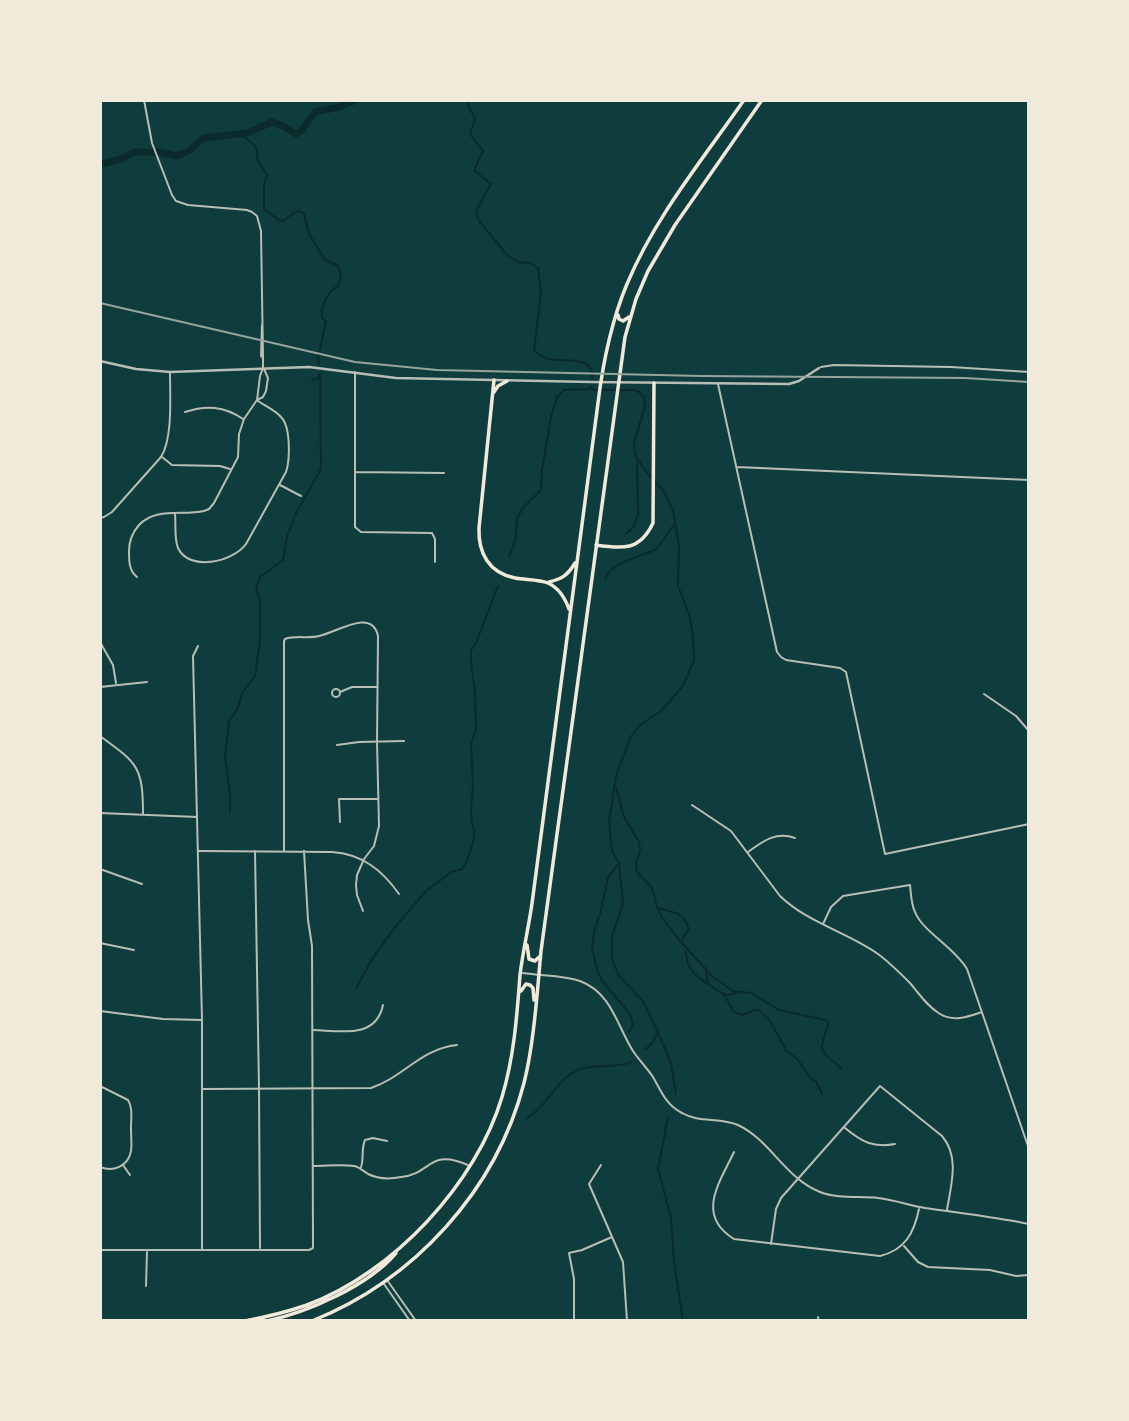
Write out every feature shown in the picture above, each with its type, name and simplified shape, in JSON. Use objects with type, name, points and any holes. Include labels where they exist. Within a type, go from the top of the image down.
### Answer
[{"type":"main road","points":[[267,1321],[306,1309],[340,1293],[384,1265],[432,1216],[470,1165],[492,1124],[505,1088],[513,1049],[598,403],[609,339],[634,269],[650,238],[744,100]]},
{"type":"main road","points":[[312,1321],[339,1310],[385,1281],[421,1252],[450,1223],[488,1168],[515,1112],[524,1081],[535,1013],[541,951],[624,343],[648,271],[675,225],[762,100]]},
{"type":"main road","points":[[619,306],[618,316],[621,320],[627,319],[632,313]]},
{"type":"main road","points":[[494,380],[479,528],[480,548],[487,562],[500,573],[547,583],[556,588],[564,596],[570,612]]},
{"type":"main road","points":[[492,397],[498,386],[507,381]]},
{"type":"main road","points":[[596,545],[630,547],[649,533],[653,523],[654,383]]},
{"type":"main road","points":[[547,583],[560,580],[569,573],[577,559]]},
{"type":"main road","points":[[527,939],[530,960],[537,960],[541,951]]},
{"type":"main road","points":[[519,996],[524,985],[530,985],[534,993],[535,1013]]},
{"type":"main road","points":[[245,1321],[307,1305],[326,1297],[360,1277],[399,1248]]},
{"type":"street","points":[[144,100],[152,143],[176,201],[188,205],[247,210],[257,216],[262,239],[263,368],[256,393],[257,400],[281,416],[287,426],[288,464],[280,484],[246,544],[237,554],[226,559],[196,561],[187,558],[179,550],[176,541],[175,513]]},
{"type":"street","points":[[100,361],[136,369],[170,372],[309,367],[396,378],[654,383],[789,384],[819,368],[834,365],[951,367],[1029,372]]},
{"type":"street","points":[[137,577],[131,571],[130,541],[133,533],[147,519],[154,515],[197,513],[209,509],[214,503],[238,457],[244,419],[267,389],[268,378],[263,368]]},
{"type":"street","points":[[100,518],[112,512],[166,448],[170,372]]},
{"type":"street","points":[[355,372],[356,529],[360,532],[432,533],[435,537],[435,562]]},
{"type":"street","points":[[718,383],[778,655],[786,660],[840,668],[846,672],[885,854],[1029,824]]},
{"type":"street","points":[[258,387],[267,389]]},
{"type":"street","points":[[185,412],[198,408],[225,409],[244,419]]},
{"type":"street","points":[[161,457],[172,465],[220,466],[232,470]]},
{"type":"street","points":[[736,467],[1029,480]]},
{"type":"street","points":[[355,472],[444,473]]},
{"type":"street","points":[[280,484],[301,496]]},
{"type":"street","points":[[284,851],[285,639],[321,636],[354,624],[375,626],[378,636],[379,826],[377,839],[364,859],[356,885],[363,911]]},
{"type":"street","points":[[100,642],[113,665],[116,684]]},
{"type":"street","points":[[198,646],[194,653],[194,669],[202,1020],[202,1250]]},
{"type":"street","points":[[100,687],[147,682]]},
{"type":"street","points":[[340,692],[352,687],[378,687]]},
{"type":"street","points":[[984,694],[1021,720],[1029,731]]},
{"type":"street","points":[[100,736],[124,754],[137,769],[142,783],[143,815]]},
{"type":"street","points":[[337,745],[404,741]]},
{"type":"street","points":[[340,822],[339,799],[378,799]]},
{"type":"street","points":[[692,805],[726,827],[780,896],[800,912],[844,933],[879,955],[940,1014],[958,1019],[982,1012]]},
{"type":"street","points":[[100,813],[198,817]]},
{"type":"street","points":[[747,852],[768,838],[782,835],[795,838]]},
{"type":"street","points":[[198,851],[338,852],[364,859],[383,874],[399,894]]},
{"type":"street","points":[[255,851],[260,1250]]},
{"type":"street","points":[[100,1250],[312,1249],[312,946],[304,851]]},
{"type":"street","points":[[100,869],[142,884]]},
{"type":"street","points":[[823,924],[834,902],[843,897],[910,884],[913,908],[917,916],[964,964],[970,976],[1029,1149]]},
{"type":"street","points":[[100,943],[134,950]]},
{"type":"street","points":[[521,973],[574,979],[597,991],[616,1015],[631,1048],[670,1104],[687,1116],[740,1126],[798,1179],[812,1188],[834,1195],[880,1198],[919,1207],[1029,1224]]},
{"type":"street","points":[[313,1030],[364,1029],[379,1019],[383,1005]]},
{"type":"street","points":[[100,1012],[202,1020]]},
{"type":"street","points":[[202,1089],[375,1087],[431,1052],[457,1045]]},
{"type":"street","points":[[100,1086],[128,1100],[131,1105],[129,1157],[116,1169],[100,1167]]},
{"type":"street","points":[[771,1244],[778,1204],[880,1086],[942,1136],[950,1146],[953,1165],[947,1211]]},
{"type":"street","points":[[844,1126],[869,1143],[884,1146],[895,1144]]},
{"type":"street","points":[[360,1168],[365,1140],[373,1138],[387,1142]]},
{"type":"street","points":[[734,1152],[714,1194],[712,1208],[715,1221],[734,1239],[871,1256],[885,1255],[903,1245],[914,1230],[919,1207]]},
{"type":"street","points":[[313,1166],[349,1166],[360,1168],[374,1176],[389,1178],[407,1177],[441,1159],[450,1158],[470,1165]]},
{"type":"street","points":[[123,1164],[130,1175]]},
{"type":"street","points":[[601,1164],[589,1185],[624,1262],[627,1321]]},
{"type":"street","points":[[373,1181],[374,1176]]},
{"type":"street","points":[[574,1321],[574,1279],[569,1253],[613,1236]]},
{"type":"street","points":[[903,1245],[918,1262],[928,1267],[1029,1275]]},
{"type":"street","points":[[146,1286],[147,1250]]},
{"type":"street","points":[[385,1281],[410,1321]]},
{"type":"street","points":[[385,1281],[416,1321]]},
{"type":"waterway","points":[[100,164],[122,159],[134,152],[159,152],[176,156],[189,151],[203,138],[247,133],[272,122],[296,134],[315,112],[356,100]]},
{"type":"waterway","points":[[466,100],[475,119],[470,134],[483,151],[475,171],[491,184],[476,211],[479,221],[507,255],[518,262],[530,263],[538,268],[541,294],[534,350],[547,359],[583,362],[591,370],[592,378]]},
{"type":"waterway","points":[[241,134],[256,147],[258,161],[267,175],[264,185],[264,209],[283,221],[295,212],[304,214],[309,234],[325,260],[337,265],[341,274],[339,285],[331,291],[324,303],[322,318],[326,321],[319,364]]},
{"type":"waterway","points":[[230,812],[225,756],[229,721],[238,708],[242,693],[255,676],[260,641],[260,601],[256,588],[260,577],[283,560],[295,515],[321,469],[320,374]]},
{"type":"waterway","points":[[312,380],[319,375]]},
{"type":"waterway","points":[[509,557],[515,541],[517,519],[522,509],[541,490],[551,417],[557,397],[564,390],[591,387],[594,390],[639,392],[644,397],[645,407],[634,442],[635,454],[644,469],[663,490],[673,510],[679,546],[678,586],[690,617],[694,660],[683,686],[661,711],[640,725],[630,738],[616,776],[609,822],[612,851],[619,863],[623,904],[612,936],[612,959],[619,976],[643,1001],[658,1032],[671,1063],[676,1094]]},
{"type":"waterway","points":[[626,534],[634,526],[638,515],[637,459]]},
{"type":"waterway","points":[[605,578],[619,564],[657,549],[675,523]]},
{"type":"waterway","points":[[356,988],[374,956],[396,926],[425,892],[451,872],[462,869],[471,849],[474,839],[471,744],[476,729],[471,650],[498,586]]},
{"type":"waterway","points":[[616,787],[624,817],[639,842],[637,872],[652,888],[657,907],[680,915],[687,923],[689,930],[682,943],[712,976],[733,991],[751,993],[779,1010],[826,1020],[828,1023],[823,1050],[841,1069]]},
{"type":"waterway","points":[[617,866],[608,877],[592,948],[603,982],[630,1014],[632,1028],[629,1032]]},
{"type":"waterway","points":[[657,907],[681,942]]},
{"type":"waterway","points":[[686,951],[693,972],[723,995],[734,1012],[743,1015],[759,1010],[770,1021],[786,1050],[798,1060],[811,1079],[816,1081],[822,1094]]},
{"type":"waterway","points":[[706,972],[708,983]]},
{"type":"waterway","points":[[722,993],[728,995],[740,992]]},
{"type":"waterway","points":[[645,1050],[657,1034]]},
{"type":"waterway","points":[[527,1118],[540,1108],[565,1079],[578,1070],[632,1062]]},
{"type":"waterway","points":[[668,1117],[658,1169],[671,1218],[674,1262],[683,1321]]},
{"type":"railway","points":[[100,303],[355,362],[437,370],[965,378],[1029,382]]}]
